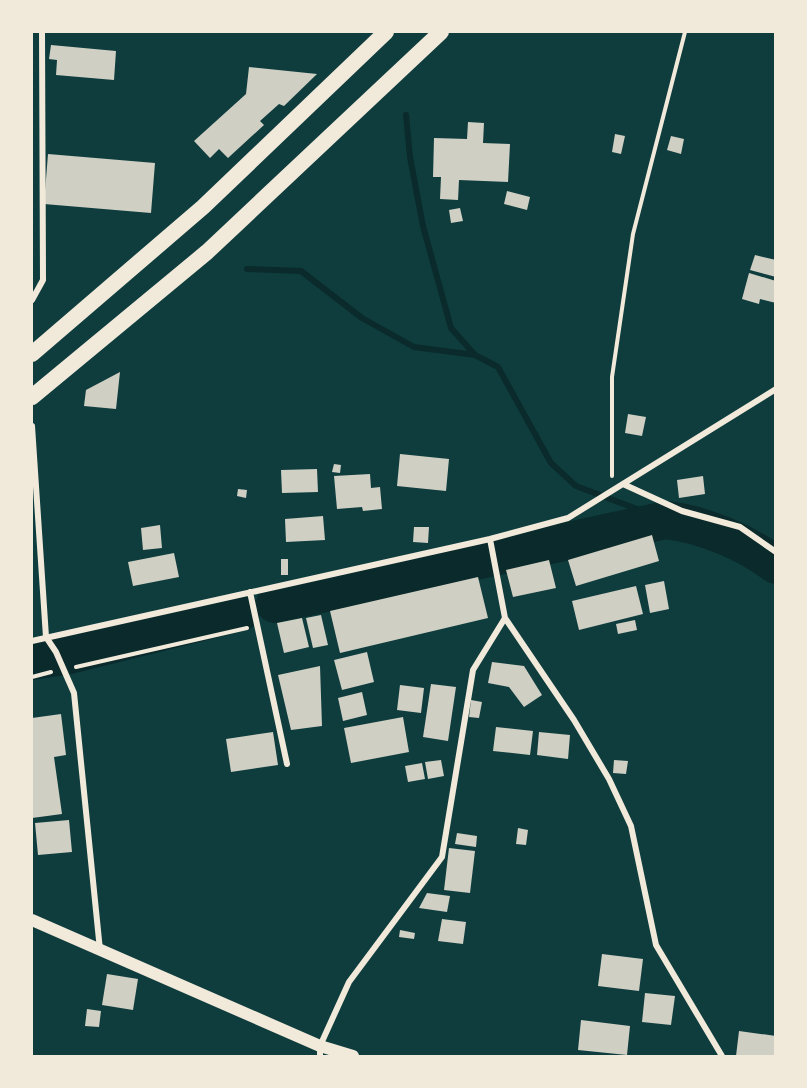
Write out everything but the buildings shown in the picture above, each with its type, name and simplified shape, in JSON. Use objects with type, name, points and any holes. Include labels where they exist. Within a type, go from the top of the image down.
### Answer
[{"type":"highway","points":[[32,352],[203,207],[386,32]]},
{"type":"highway","points":[[32,397],[207,252],[441,32]]},
{"type":"main road","points":[[32,920],[320,1051],[353,1056]]},
{"type":"street","points":[[32,34],[42,34],[43,280],[32,300]]},
{"type":"street","points":[[32,641],[490,540],[568,518],[776,389]]},
{"type":"street","points":[[32,426],[45,637],[56,652],[74,693],[100,950]]},
{"type":"street","points":[[623,484],[682,511],[740,527],[776,552]]},
{"type":"street","points":[[490,540],[505,618],[574,720],[609,779],[631,826],[656,945],[722,1056]]},
{"type":"street","points":[[250,592],[287,764]]},
{"type":"street","points":[[320,1051],[349,982],[442,857],[473,670],[505,618]]},
{"type":"path","points":[[609,492],[612,377],[633,234],[685,32]]},
{"type":"path","points":[[32,677],[62,667],[257,626]]},
{"type":"waterway","points":[[406,115],[410,157],[423,226],[451,328],[475,355],[498,367],[551,463],[576,486],[666,520]]},
{"type":"waterway","points":[[247,269],[301,271],[362,318],[414,347],[475,355]]},
{"type":"waterway","points":[[275,604],[666,520],[694,525],[723,535],[776,565]]},
{"type":"waterway","points":[[32,661],[65,656],[241,612]]}]
